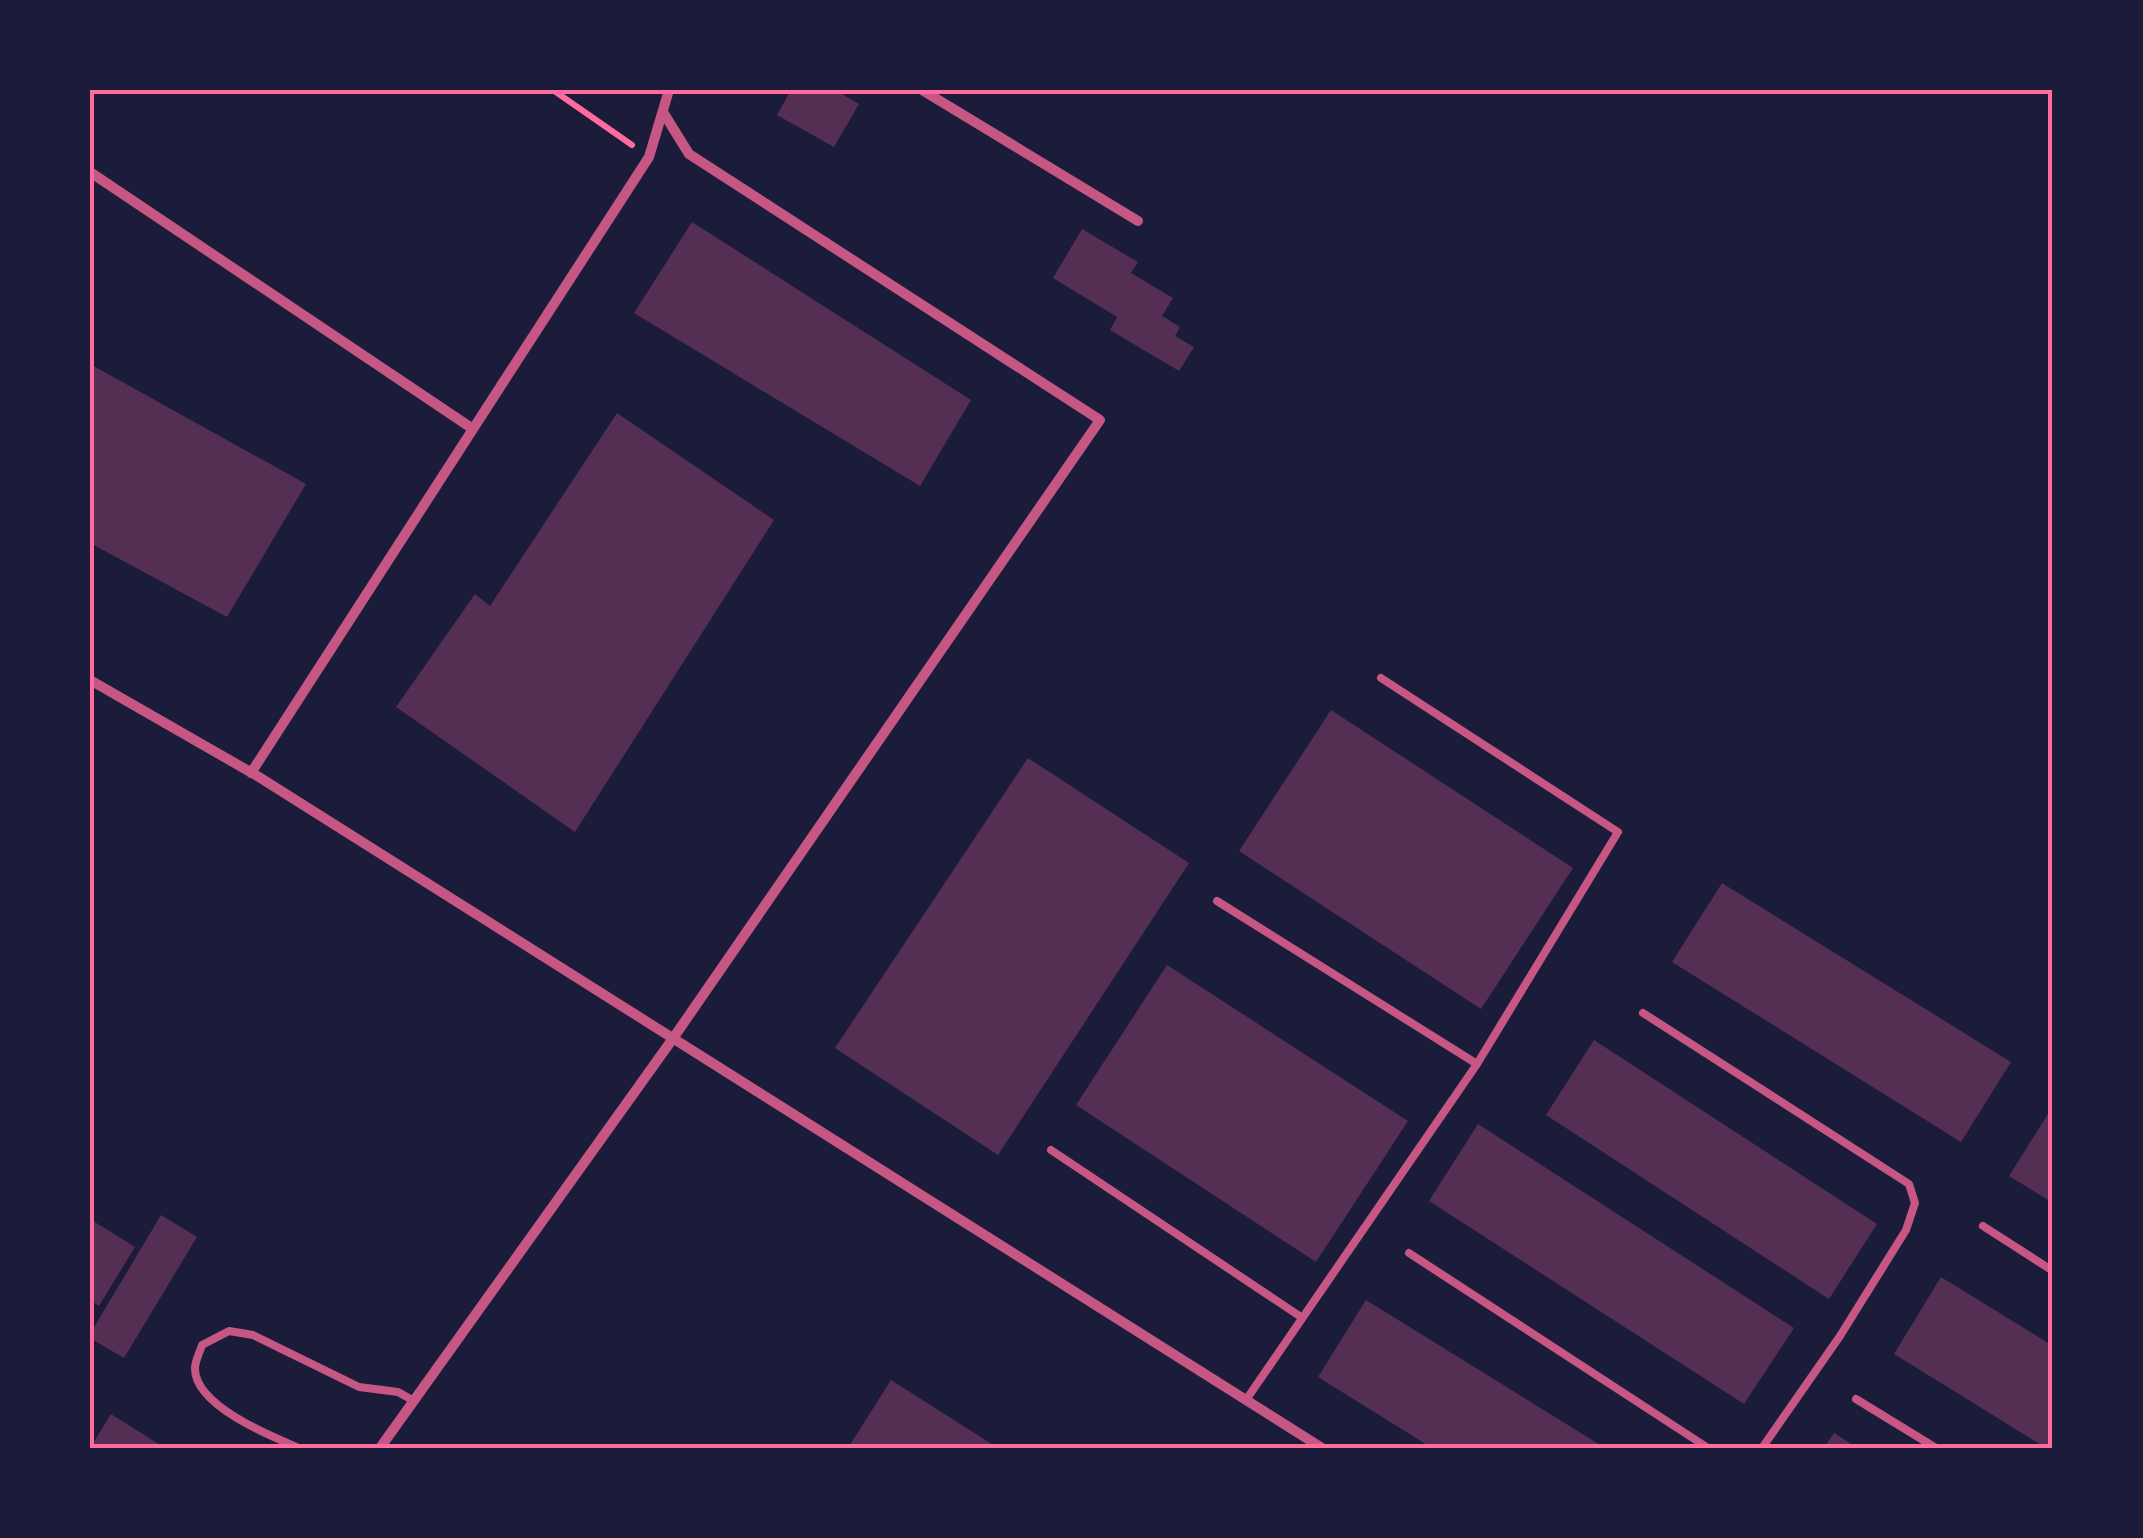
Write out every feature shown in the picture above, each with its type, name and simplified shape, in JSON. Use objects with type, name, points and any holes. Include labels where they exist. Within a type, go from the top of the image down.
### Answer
[{"type":"street","points":[[252,773],[650,157],[669,90]]},
{"type":"street","points":[[922,90],[1138,220]]},
{"type":"street","points":[[380,1448],[674,1037],[1100,420],[689,154],[662,112]]},
{"type":"street","points":[[90,172],[474,429]]},
{"type":"street","points":[[90,680],[252,773],[1322,1448]]},
{"type":"lane","points":[[1246,1400],[1477,1064],[1618,832],[1381,678]]},
{"type":"lane","points":[[1216,901],[1477,1064]]},
{"type":"lane","points":[[1643,1013],[1909,1184],[1915,1203],[1897,1245],[1762,1448]]},
{"type":"lane","points":[[1051,1150],[1301,1317]]},
{"type":"lane","points":[[1984,1226],[2053,1271]]},
{"type":"lane","points":[[1409,1253],[1708,1448]]},
{"type":"lane","points":[[299,1448],[222,1408],[199,1386],[194,1367],[202,1345],[229,1331],[253,1335],[359,1387],[398,1392],[414,1401]]},
{"type":"lane","points":[[1856,1399],[1936,1448]]},
{"type":"path","points":[[554,90],[650,157]]},
{"type":"building","points":[[791,90],[835,90],[859,104],[834,147],[777,115]]},
{"type":"building","points":[[692,222],[971,400],[920,486],[634,313]]},
{"type":"building","points":[[1082,229],[1138,262],[1131,273],[1173,298],[1162,316],[1180,327],[1175,336],[1194,347],[1179,371],[1110,330],[1117,317],[1053,278]]},
{"type":"building","points":[[90,364],[306,484],[227,617],[90,543]]},
{"type":"building","points":[[617,413],[774,520],[575,832],[396,707],[475,594],[490,606]]},
{"type":"building","points":[[1331,710],[1573,868],[1481,1009],[1239,851]]},
{"type":"building","points":[[1028,758],[1189,863],[998,1155],[835,1048]]},
{"type":"building","points":[[1722,883],[2011,1062],[1961,1142],[1672,962]]},
{"type":"building","points":[[1167,965],[1408,1121],[1316,1262],[1076,1105]]},
{"type":"building","points":[[1594,1040],[1877,1224],[1829,1299],[1546,1115]]},
{"type":"building","points":[[2053,1106],[2053,1203],[2009,1176]]},
{"type":"building","points":[[1478,1124],[1794,1328],[1744,1404],[1429,1201]]},
{"type":"building","points":[[161,1215],[197,1237],[124,1358],[90,1338],[90,1334]]},
{"type":"building","points":[[90,1219],[135,1247],[99,1306],[90,1300]]},
{"type":"building","points":[[1941,1277],[2053,1346],[2053,1448],[2046,1448],[1894,1354]]},
{"type":"building","points":[[1366,1300],[1605,1448],[1432,1448],[1318,1377]]},
{"type":"building","points":[[891,1380],[998,1448],[848,1448]]},
{"type":"building","points":[[111,1414],[165,1448],[90,1448]]},
{"type":"building","points":[[1834,1433],[1858,1448],[1824,1448]]}]
